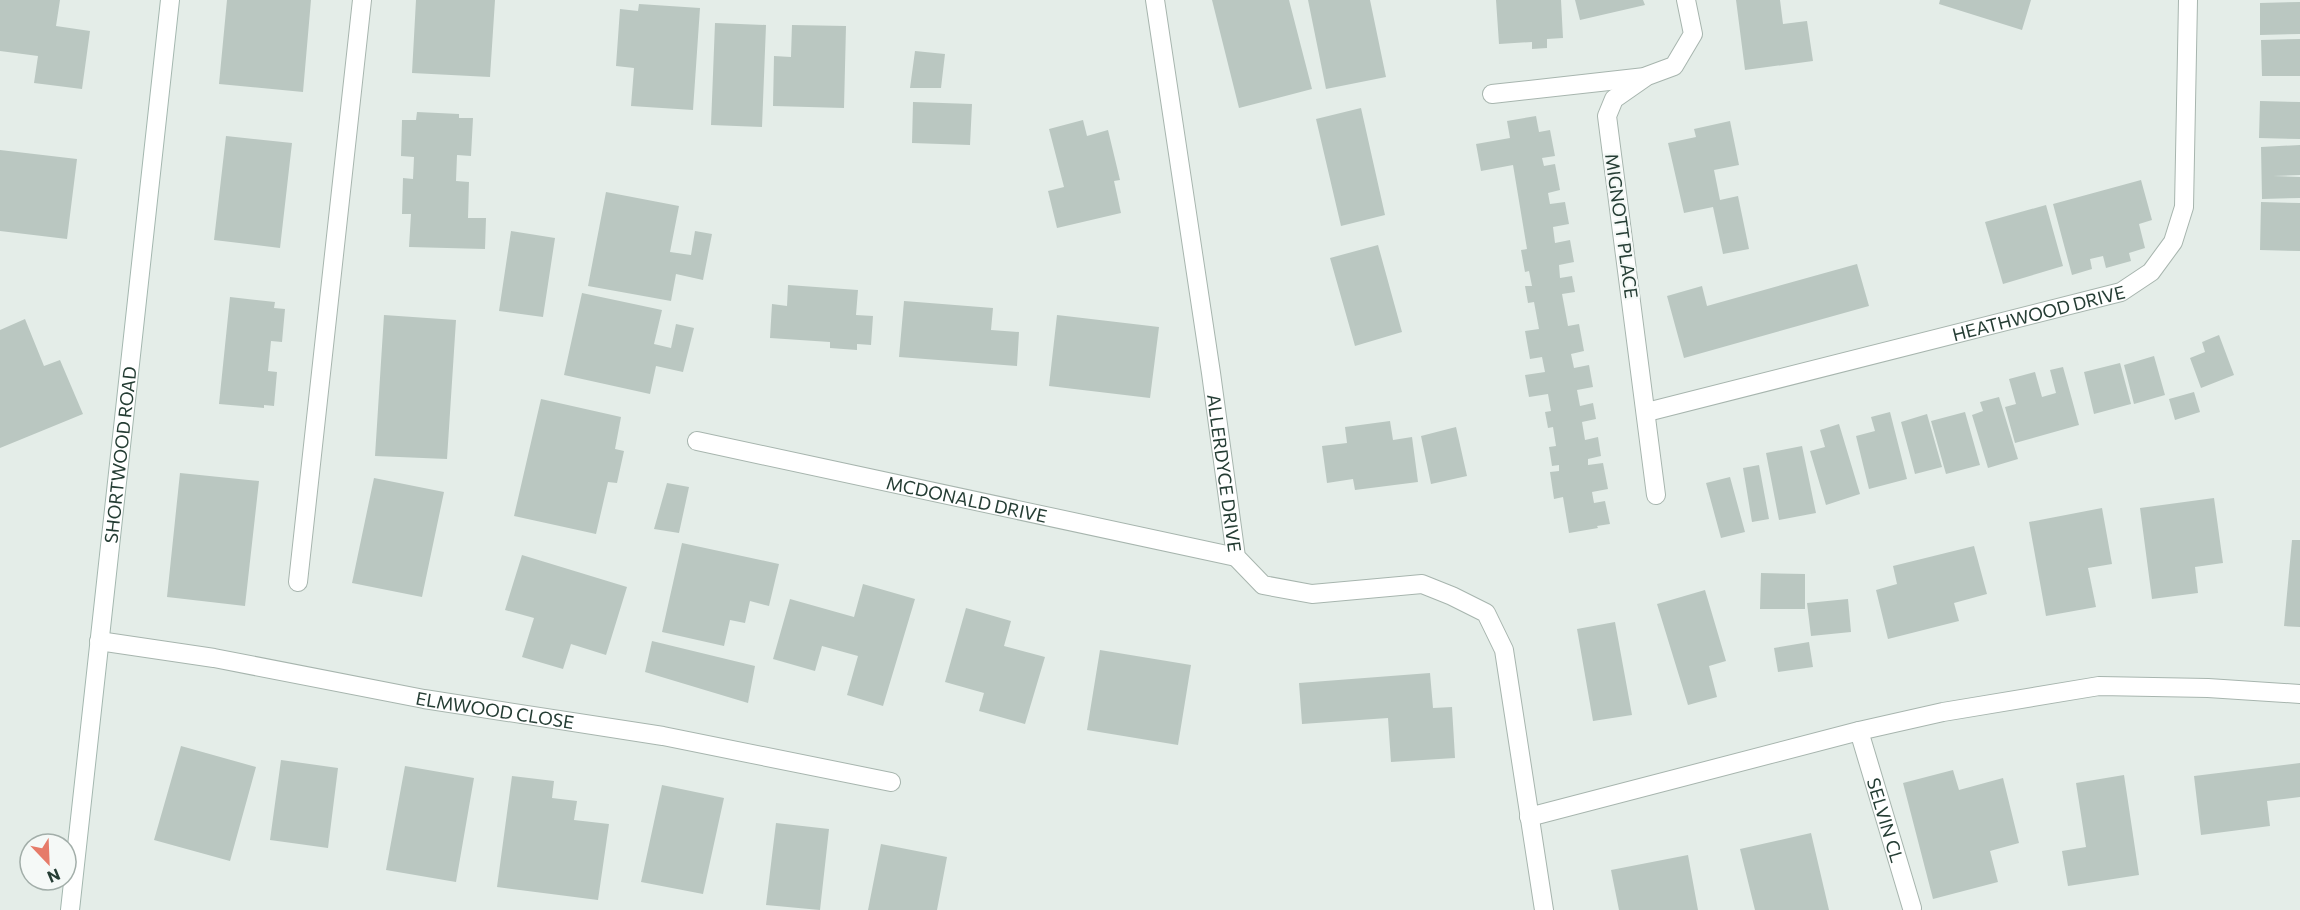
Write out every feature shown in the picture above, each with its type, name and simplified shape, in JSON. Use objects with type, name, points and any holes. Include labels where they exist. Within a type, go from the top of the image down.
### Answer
[{"type":"street","name":"SHORTWOOD ROAD","points":[[70,910],[170,0]]},
{"type":"street","points":[[298,582],[362,0]]},
{"type":"street","name":"ALLERDYCE DRIVE","points":[[1155,0],[1236,557],[1263,585],[1312,594],[1422,584],[1486,613],[1504,650],[1544,910]]},
{"type":"street","name":"MIGNOTT PLACE","points":[[1656,495],[1607,116],[1614,99],[1647,76],[1674,66],[1694,34],[1686,0]]},
{"type":"street","name":"HEATHWOOD DRIVE","points":[[1647,412],[2121,292],[2151,272],[2173,242],[2184,207],[2188,0]]},
{"type":"street","points":[[1492,94],[1647,76]]},
{"type":"street","name":"MCDONALD DRIVE","points":[[697,441],[1236,557]]},
{"type":"street","name":"ELMWOOD CLOSE","points":[[99,640],[214,658],[424,699],[663,736],[891,782]]},
{"type":"street","points":[[1529,817],[1859,731],[1943,712],[2099,687],[2208,688],[2300,694]]},
{"type":"street","name":"SELVIN CL","points":[[1859,731],[1912,908]]},
{"type":"building","points":[[0,0],[60,0],[56,26],[90,31],[82,89],[34,83],[38,56],[0,51]]},
{"type":"building","points":[[227,0],[311,0],[303,92],[219,84]]},
{"type":"building","points":[[416,0],[495,0],[490,77],[412,73]]},
{"type":"building","points":[[1212,0],[1289,0],[1312,89],[1239,108]]},
{"type":"building","points":[[1308,0],[1370,0],[1386,77],[1326,89]]},
{"type":"building","points":[[1496,0],[1561,0],[1563,38],[1547,39],[1547,48],[1532,49],[1532,42],[1499,44]]},
{"type":"building","points":[[1575,0],[1643,0],[1645,5],[1580,20]]},
{"type":"building","points":[[1736,0],[1780,0],[1783,24],[1807,21],[1813,61],[1745,70]]},
{"type":"building","points":[[1940,0],[2031,0],[2022,30],[1939,4]]},
{"type":"building","points":[[2300,2],[2300,34],[2260,35],[2260,3]]},
{"type":"building","points":[[639,4],[700,8],[693,110],[631,106],[634,68],[616,66],[620,9],[638,11]]},
{"type":"building","points":[[715,23],[766,25],[762,127],[711,125]]},
{"type":"building","points":[[792,25],[846,26],[844,108],[773,106],[774,56],[791,57]]},
{"type":"building","points":[[2300,39],[2300,76],[2262,76],[2261,40]]},
{"type":"building","points":[[915,51],[945,54],[941,88],[910,88]]},
{"type":"building","points":[[2260,101],[2300,102],[2300,139],[2259,138]]},
{"type":"building","points":[[913,102],[972,104],[970,145],[912,143]]},
{"type":"building","points":[[1361,108],[1385,215],[1341,226],[1316,119]]},
{"type":"building","points":[[417,112],[459,114],[459,118],[473,118],[471,156],[457,155],[456,181],[469,182],[468,218],[486,218],[485,249],[409,247],[411,214],[402,214],[403,178],[413,179],[414,157],[401,156],[402,120],[416,120]]},
{"type":"building","points":[[1536,116],[1539,132],[1550,130],[1555,156],[1542,158],[1544,166],[1555,164],[1560,190],[1548,193],[1550,204],[1565,202],[1569,224],[1553,227],[1555,243],[1570,240],[1574,262],[1559,265],[1560,278],[1572,276],[1575,292],[1562,294],[1568,326],[1579,324],[1584,351],[1571,354],[1574,368],[1589,365],[1593,387],[1577,390],[1580,406],[1593,403],[1596,419],[1582,422],[1585,440],[1598,437],[1601,456],[1588,459],[1588,465],[1603,463],[1608,489],[1592,492],[1594,503],[1605,501],[1610,524],[1569,533],[1563,497],[1554,499],[1550,472],[1559,471],[1559,465],[1552,466],[1549,447],[1556,446],[1553,427],[1548,428],[1545,412],[1551,411],[1548,394],[1529,397],[1525,375],[1545,372],[1542,357],[1530,359],[1525,331],[1539,329],[1534,302],[1528,303],[1525,286],[1532,286],[1529,271],[1525,272],[1521,250],[1527,249],[1513,165],[1481,171],[1476,144],[1510,138],[1507,121]]},
{"type":"building","points":[[1083,120],[1087,136],[1108,130],[1120,180],[1114,181],[1121,213],[1057,228],[1048,191],[1064,187],[1049,129]]},
{"type":"building","points":[[1730,121],[1739,165],[1714,170],[1720,200],[1738,196],[1749,249],[1723,254],[1713,207],[1684,213],[1668,143],[1696,137],[1694,129]]},
{"type":"building","points":[[226,136],[292,143],[280,248],[214,240]]},
{"type":"building","points":[[2300,145],[2300,175],[2273,176],[2300,177],[2300,198],[2262,199],[2261,147]]},
{"type":"building","points":[[0,150],[77,159],[67,239],[0,231]]},
{"type":"building","points":[[2141,180],[2152,220],[2139,224],[2145,248],[2129,253],[2131,261],[2106,268],[2103,256],[2090,259],[2092,269],[2072,275],[2053,204]]},
{"type":"building","points":[[606,192],[679,206],[670,252],[691,255],[695,231],[712,234],[703,280],[676,274],[671,301],[588,286]]},
{"type":"building","points":[[2261,202],[2300,203],[2300,251],[2260,250]]},
{"type":"building","points":[[2046,205],[2063,266],[2003,284],[1985,222]]},
{"type":"building","points":[[511,231],[555,238],[543,317],[499,311]]},
{"type":"building","points":[[1378,245],[1402,332],[1355,346],[1330,258]]},
{"type":"building","points":[[1857,264],[1869,306],[1684,358],[1667,296],[1702,286],[1707,306]]},
{"type":"building","points":[[788,285],[858,290],[856,315],[873,316],[871,345],[857,344],[857,350],[830,348],[830,342],[770,338],[772,304],[787,306]]},
{"type":"building","points":[[582,293],[662,310],[654,344],[671,348],[676,324],[694,328],[683,372],[656,366],[650,394],[564,375]]},
{"type":"building","points":[[230,297],[275,302],[274,308],[285,309],[282,342],[271,341],[268,371],[277,372],[274,406],[264,405],[264,408],[219,404]]},
{"type":"building","points":[[904,301],[993,308],[991,330],[1019,332],[1017,366],[899,357]]},
{"type":"building","points":[[384,315],[456,320],[447,459],[375,456]]},
{"type":"building","points":[[1057,315],[1159,327],[1150,398],[1049,386]]},
{"type":"building","points":[[25,319],[44,366],[60,360],[83,414],[0,448],[0,330]]},
{"type":"building","points":[[2219,335],[2234,375],[2201,388],[2190,358],[2205,352],[2202,342]]},
{"type":"building","points":[[2154,356],[2165,395],[2134,404],[2124,365]]},
{"type":"building","points":[[2120,363],[2131,404],[2094,414],[2084,372]]},
{"type":"building","points":[[2063,367],[2079,425],[2015,443],[2005,407],[2016,404],[2009,379],[2035,372],[2042,397],[2056,393],[2050,370]]},
{"type":"building","points":[[2194,392],[2200,412],[2175,420],[2169,399]]},
{"type":"building","points":[[1999,397],[2018,459],[1988,468],[1972,415],[1983,411],[1980,402]]},
{"type":"building","points":[[541,399],[621,417],[615,449],[624,451],[617,483],[608,482],[596,534],[514,516]]},
{"type":"building","points":[[1890,412],[1907,479],[1869,489],[1856,436],[1875,431],[1871,417]]},
{"type":"building","points":[[1965,412],[1980,465],[1946,474],[1931,421]]},
{"type":"building","points":[[1927,414],[1942,467],[1915,474],[1901,422]]},
{"type":"building","points":[[1390,421],[1393,440],[1412,437],[1418,482],[1355,490],[1353,479],[1327,483],[1322,446],[1347,443],[1345,427]]},
{"type":"building","points":[[1839,424],[1860,494],[1826,505],[1810,451],[1825,447],[1820,430]]},
{"type":"building","points":[[1456,427],[1467,476],[1431,484],[1421,436]]},
{"type":"building","points":[[1802,446],[1816,513],[1779,520],[1766,453]]},
{"type":"building","points":[[1759,465],[1769,519],[1752,522],[1743,468]]},
{"type":"building","points":[[180,473],[259,481],[245,606],[167,597]]},
{"type":"building","points":[[1730,477],[1745,532],[1721,538],[1706,483]]},
{"type":"building","points":[[374,478],[444,492],[422,597],[352,583]]},
{"type":"building","points":[[667,483],[689,487],[679,533],[654,529]]},
{"type":"building","points":[[2214,498],[2223,563],[2195,567],[2198,593],[2152,599],[2140,508]]},
{"type":"building","points":[[2102,508],[2112,564],[2088,568],[2096,607],[2046,616],[2029,522]]},
{"type":"building","points":[[2292,540],[2300,540],[2300,627],[2284,626]]},
{"type":"building","points":[[682,543],[779,564],[769,606],[750,601],[745,623],[730,620],[724,646],[662,632]]},
{"type":"building","points":[[1974,546],[1987,594],[1954,603],[1959,621],[1888,639],[1876,590],[1897,584],[1893,566]]},
{"type":"building","points":[[522,555],[627,587],[606,655],[571,644],[563,669],[522,657],[534,618],[505,610]]},
{"type":"building","points":[[1761,573],[1805,574],[1805,609],[1760,609]]},
{"type":"building","points":[[863,584],[915,599],[883,706],[847,695],[858,656],[822,646],[815,671],[773,659],[790,599],[854,617]]},
{"type":"building","points":[[1705,590],[1726,661],[1709,666],[1717,697],[1688,705],[1657,604]]},
{"type":"building","points":[[1848,599],[1851,632],[1811,636],[1807,603]]},
{"type":"building","points":[[966,608],[1011,621],[1004,646],[1045,657],[1025,724],[979,711],[984,693],[945,682]]},
{"type":"building","points":[[1615,622],[1632,715],[1593,721],[1577,629]]},
{"type":"building","points":[[652,641],[755,666],[748,703],[645,672]]},
{"type":"building","points":[[1809,642],[1813,667],[1778,672],[1774,648]]},
{"type":"building","points":[[1100,650],[1191,665],[1178,745],[1087,730]]},
{"type":"building","points":[[1430,673],[1433,708],[1452,707],[1455,758],[1391,762],[1388,718],[1302,724],[1299,683]]},
{"type":"building","points":[[181,746],[256,767],[230,861],[154,840]]},
{"type":"building","points":[[281,760],[338,768],[328,848],[270,840]]},
{"type":"building","points":[[2300,763],[2300,797],[2267,801],[2270,826],[2201,835],[2194,776]]},
{"type":"building","points":[[405,766],[474,778],[456,882],[386,870]]},
{"type":"building","points":[[1953,770],[1959,790],[2003,778],[2019,843],[1990,851],[1998,882],[1933,899],[1903,783]]},
{"type":"building","points":[[2124,775],[2139,875],[2068,886],[2062,851],[2086,847],[2076,783]]},
{"type":"building","points":[[512,776],[554,781],[552,798],[577,801],[574,820],[609,824],[598,900],[497,887]]},
{"type":"building","points":[[662,785],[724,798],[703,894],[641,882]]},
{"type":"building","points":[[776,823],[829,829],[820,910],[766,905]]},
{"type":"building","points":[[1811,833],[1829,910],[1755,910],[1740,849]]},
{"type":"building","points":[[881,844],[947,857],[937,910],[868,910]]},
{"type":"building","points":[[1688,855],[1698,910],[1619,910],[1611,870]]}]
